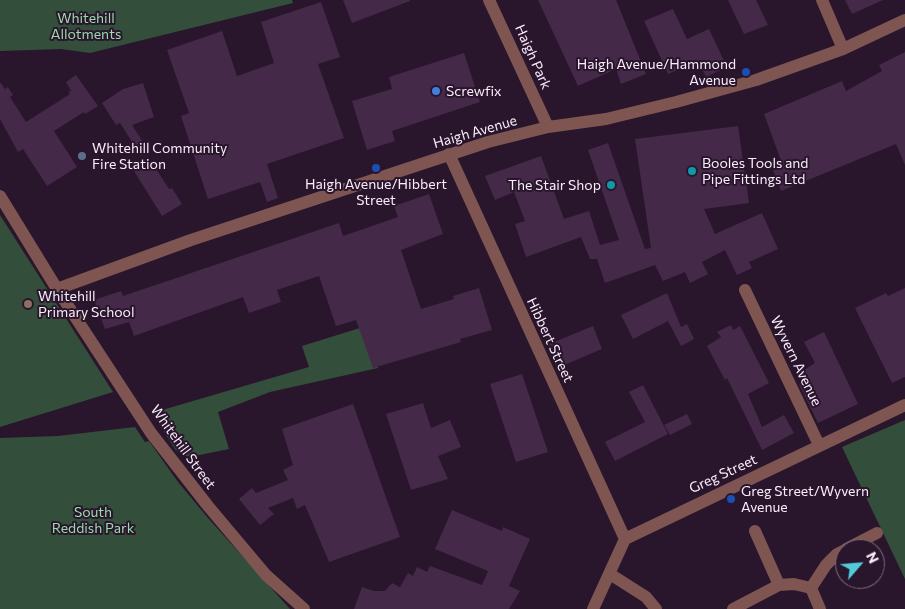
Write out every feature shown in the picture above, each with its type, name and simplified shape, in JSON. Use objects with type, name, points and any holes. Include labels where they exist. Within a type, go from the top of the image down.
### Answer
[{"type":"street","name":"Haigh Park","points":[[489,0],[548,127]]},
{"type":"street","points":[[822,0],[843,49]]},
{"type":"street","name":"Haigh Avenue","points":[[57,288],[191,240],[488,142],[548,127],[606,119],[756,80],[843,49],[905,20]]},
{"type":"street","name":"Hibbert Street","points":[[449,154],[625,538]]},
{"type":"street","name":"Whitehill Street","points":[[0,196],[151,433],[208,506],[266,575],[304,609]]},
{"type":"street","name":"Wyvern Avenue","points":[[745,290],[820,445]]},
{"type":"street","name":"Greg Street","points":[[625,538],[905,405]]},
{"type":"street","points":[[755,530],[779,585]]},
{"type":"street","points":[[865,539],[877,533]]},
{"type":"street","points":[[593,609],[625,538]]},
{"type":"street","points":[[811,588],[826,565],[835,556]]},
{"type":"street","points":[[610,574],[646,596],[656,609]]},
{"type":"street","points":[[733,609],[779,585],[794,584],[811,588]]},
{"type":"street","points":[[811,588],[820,609]]},
{"type":"green space","name":"Whitehill Allotments","points":[[0,0],[292,0],[293,3],[90,53],[61,49],[0,51]]},
{"type":"green space","name":"Whitehill Primary School","points":[[0,215],[113,392],[0,427]]},
{"type":"green space","points":[[363,327],[378,368],[270,392],[218,412],[229,449],[190,457],[182,455],[175,449],[152,413],[309,367],[302,346]]},
{"type":"green space","points":[[905,420],[905,579],[842,447]]},
{"type":"green space","name":"South Reddish Park","points":[[135,427],[145,442],[149,441],[178,482],[208,518],[290,609],[0,609],[0,438],[58,436]]},
{"type":"building","points":[[343,0],[410,0],[410,1],[352,23]]},
{"type":"building","points":[[538,0],[616,0],[646,74],[621,84],[616,69],[578,86]]},
{"type":"building","points":[[728,0],[756,0],[768,25],[744,34]]},
{"type":"building","points":[[845,0],[883,0],[852,14]]},
{"type":"building","points":[[321,2],[340,57],[318,64],[344,138],[267,164],[278,198],[267,202],[260,182],[208,199],[181,116],[189,113],[167,50],[222,31],[237,76],[274,63],[261,22]]},
{"type":"building","points":[[673,9],[687,39],[709,29],[727,67],[706,77],[698,61],[668,74],[644,21]]},
{"type":"building","name":"Booles Tools and Pipe Fittings Ltd","points":[[905,52],[905,165],[896,144],[781,191],[773,170],[783,166],[764,114],[842,81],[846,91],[882,71],[879,65]]},
{"type":"building","points":[[464,53],[480,102],[392,131],[395,141],[367,150],[352,101],[392,89],[389,77]]},
{"type":"building","points":[[76,75],[98,106],[85,114],[84,112],[54,131],[77,167],[47,186],[23,149],[18,152],[0,119],[0,82],[5,89],[8,87],[13,95],[10,97],[26,122],[70,94],[68,92],[71,91],[66,82]]},
{"type":"building","points":[[143,83],[154,117],[132,125],[149,151],[141,156],[120,123],[116,125],[102,103],[123,89]]},
{"type":"building","points":[[738,126],[749,203],[704,209],[715,234],[762,213],[778,249],[749,262],[752,268],[737,275],[725,250],[702,262],[708,274],[690,283],[685,272],[663,281],[655,265],[605,283],[597,259],[590,259],[581,237],[526,257],[515,224],[525,221],[514,192],[495,200],[485,176],[541,156],[564,219],[589,211],[600,245],[619,240],[588,150],[608,143],[645,249],[651,248],[635,139]]},
{"type":"building","points":[[151,161],[169,189],[172,188],[182,204],[162,216],[134,171]]},
{"type":"building","points":[[429,194],[443,234],[401,250],[421,309],[454,299],[453,296],[479,288],[492,330],[460,339],[461,342],[373,368],[356,320],[336,326],[319,276],[277,290],[281,302],[249,313],[243,297],[134,336],[129,322],[105,329],[94,300],[121,291],[123,296],[339,223],[343,236],[398,217],[394,206]]},
{"type":"building","points":[[905,288],[905,377],[892,383],[855,308],[886,293],[888,296]]},
{"type":"building","points":[[667,293],[681,327],[687,324],[694,339],[681,346],[668,321],[633,339],[621,315]]},
{"type":"building","points":[[731,325],[733,330],[740,326],[769,383],[748,394],[762,427],[784,415],[794,433],[762,450],[727,378],[725,380],[707,346],[721,337],[717,332]]},
{"type":"building","points":[[593,326],[602,349],[557,368],[547,345]]},
{"type":"building","points":[[824,332],[858,404],[818,423],[799,384],[809,380],[804,370],[815,363],[804,342]]},
{"type":"building","points":[[522,374],[548,452],[516,462],[490,384]]},
{"type":"building","points":[[643,385],[668,434],[615,461],[605,442],[645,422],[629,392]]},
{"type":"building","points":[[423,403],[431,428],[450,420],[461,447],[438,456],[448,479],[411,490],[386,414]]},
{"type":"building","points":[[353,404],[400,537],[329,562],[305,505],[297,509],[293,498],[268,508],[274,514],[260,525],[239,499],[252,488],[256,493],[288,480],[283,470],[293,465],[282,429]]},
{"type":"building","points":[[687,414],[692,424],[670,435],[664,425]]},
{"type":"building","points":[[452,510],[502,531],[503,527],[530,539],[509,586],[520,591],[509,609],[354,609],[362,587],[374,591],[385,591],[392,583],[400,587],[408,573],[413,576],[417,567],[427,572],[430,566],[482,585],[488,571],[435,549]]},
{"type":"place","name":"Haigh Avenue/Hammond Avenue","points":[[746,72]]},
{"type":"place","name":"Screwfix","points":[[436,91]]},
{"type":"place","name":"Whitehill Community Fire Station","points":[[82,156]]},
{"type":"place","name":"Haigh Avenue/Hibbert Street","points":[[376,168]]},
{"type":"place","name":"Booles Tools and Pipe Fittings Ltd","points":[[692,171]]},
{"type":"place","name":"The Stair Shop","points":[[611,185]]},
{"type":"place","name":"Whitehill Primary School","points":[[28,304]]},
{"type":"place","name":"Greg Street/Wyvern Avenue","points":[[731,499]]}]
